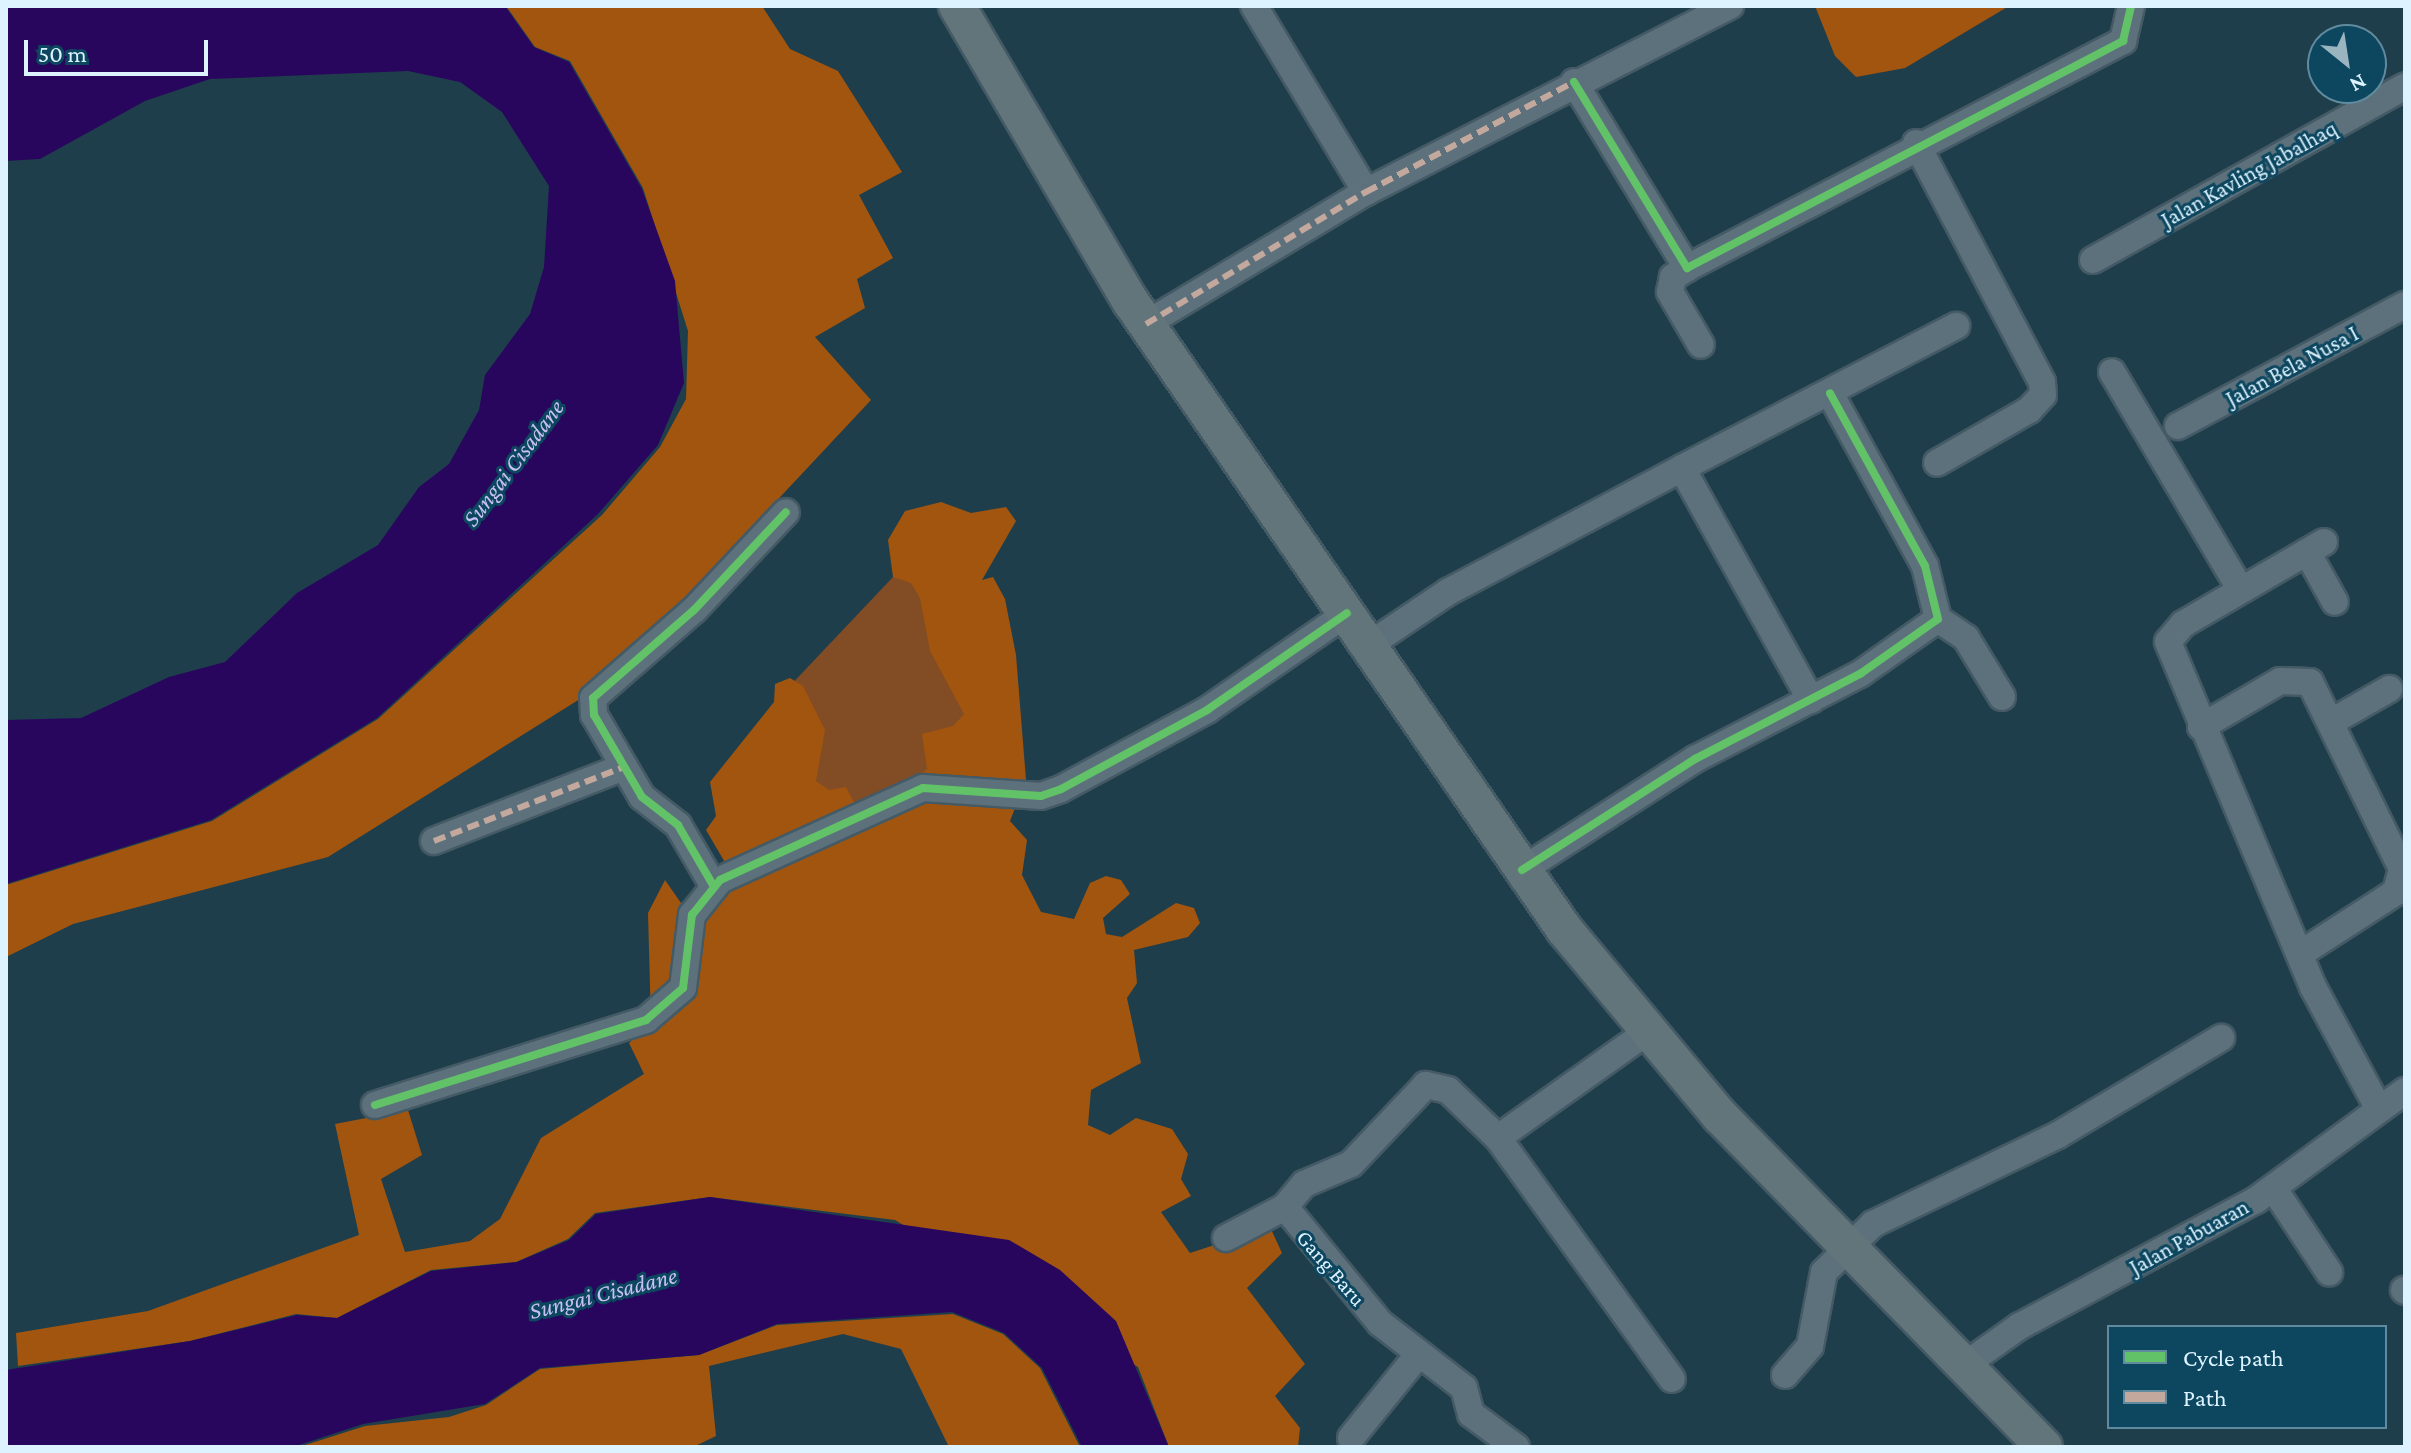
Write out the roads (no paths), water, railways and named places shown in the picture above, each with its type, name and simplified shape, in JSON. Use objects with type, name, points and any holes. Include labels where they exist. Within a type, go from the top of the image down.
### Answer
[{"type":"main road","points":[[957,6],[1146,324],[1522,870],[1647,1032],[1962,1367],[2044,1447]]},
{"type":"street","points":[[1254,6],[1366,192]]},
{"type":"street","points":[[1146,324],[1366,192],[1574,82],[1730,6]]},
{"type":"street","points":[[1701,345],[1670,292],[1673,277],[1916,143],[2123,41],[2131,6]]},
{"type":"street","points":[[1574,82],[1687,268]]},
{"type":"street","name":"Jalan Kavling Jabalhaq","points":[[2093,260],[2405,86]]},
{"type":"street","points":[[1916,143],[2042,382],[2043,395],[2029,410],[1937,463]]},
{"type":"street","name":"Jalan Bela Nusa I","points":[[2178,426],[2405,305]]},
{"type":"street","points":[[1369,645],[1448,592],[1956,326]]},
{"type":"street","points":[[2112,372],[2241,590]]},
{"type":"street","points":[[1830,393],[1925,566],[1938,619],[1966,638],[2002,697]]},
{"type":"street","points":[[1682,468],[1811,700]]},
{"type":"street","points":[[713,885],[678,825],[642,797],[594,715],[600,686],[694,610],[786,512]]},
{"type":"street","points":[[2335,602],[2316,547],[2183,624],[2168,642],[2201,727],[2303,952],[2334,1031],[2379,1109]]},
{"type":"street","points":[[375,1105],[476,1079],[660,1012],[683,988],[692,915],[713,885],[923,788],[1041,796],[1061,789],[1207,710],[1347,613]]},
{"type":"street","points":[[1522,870],[1643,789],[1811,700],[1921,637],[1938,619]]},
{"type":"street","points":[[2201,727],[2280,681],[2302,677],[2331,722],[2404,880],[2303,952]]},
{"type":"street","points":[[2331,722],[2389,689]]},
{"type":"street","points":[[434,841],[624,767]]},
{"type":"street","points":[[1498,1138],[1647,1032]]},
{"type":"street","points":[[1785,1375],[1808,1352],[1824,1272],[1848,1244],[1938,1189],[2058,1135],[2221,1038]]},
{"type":"street","name":"Gang Baru","points":[[1516,1447],[1471,1414],[1464,1388],[1418,1355],[1311,1247],[1285,1207],[1304,1184],[1351,1164],[1426,1085],[1448,1090],[1498,1138],[1672,1379]]},
{"type":"street","name":"Jalan Pabuaran","points":[[1962,1367],[2020,1326],[2274,1189],[2405,1091]]},
{"type":"street","points":[[2274,1189],[2329,1272]]},
{"type":"street","points":[[1226,1238],[1285,1207]]},
{"type":"street","points":[[1351,1438],[1418,1355]]},
{"type":"water","name":"Sungai Cisadane","points":[[6,6],[505,6],[534,47],[569,62],[642,189],[675,281],[684,383],[658,445],[598,514],[377,718],[211,820],[6,884],[6,720],[81,718],[169,677],[225,662],[297,593],[378,545],[419,487],[449,464],[479,410],[485,375],[530,314],[544,267],[549,186],[502,112],[460,82],[408,71],[210,79],[145,101],[40,159],[6,161]]},
{"type":"water","name":"Sungai Cisadane","points":[[710,1197],[1009,1240],[1060,1270],[1116,1321],[1169,1447],[1082,1447],[1042,1368],[1004,1333],[952,1312],[777,1324],[699,1355],[540,1368],[485,1404],[363,1424],[293,1447],[6,1447],[6,1370],[190,1341],[297,1315],[337,1318],[431,1271],[517,1262],[569,1240],[596,1214]]}]
